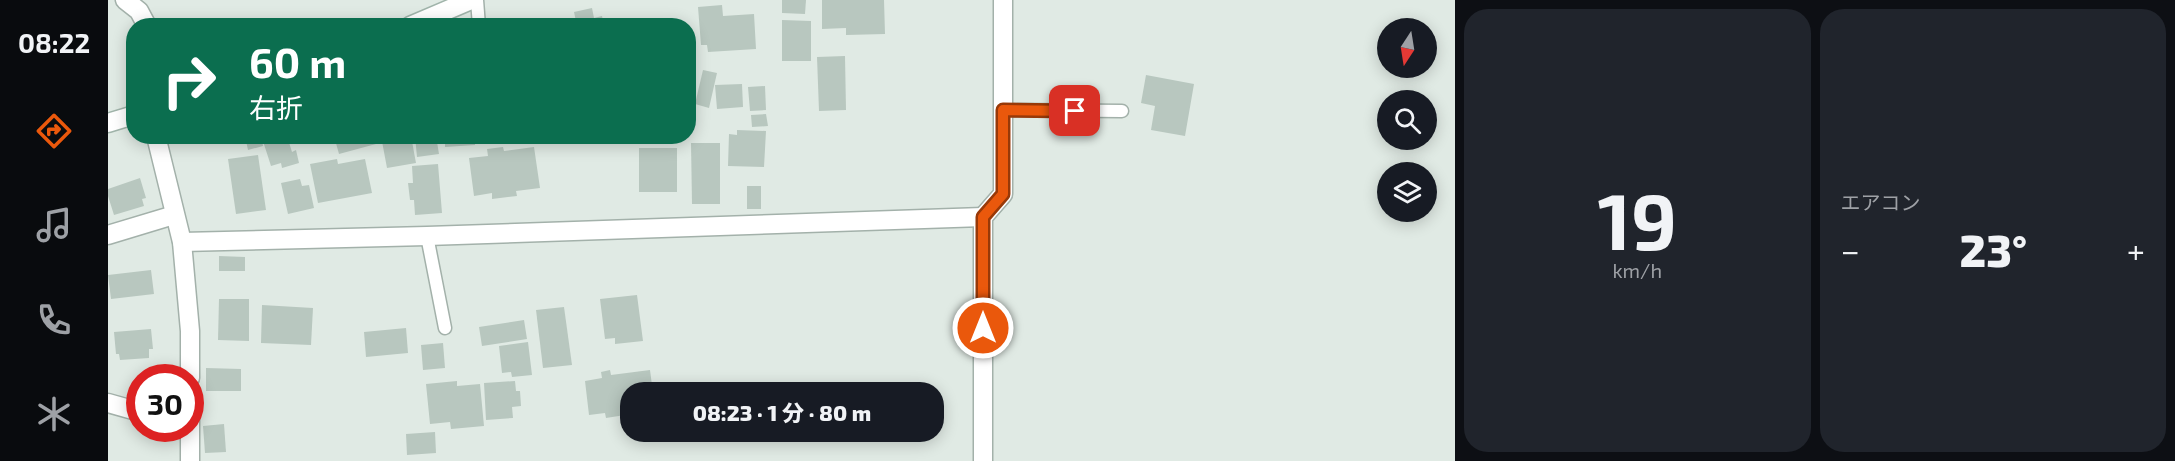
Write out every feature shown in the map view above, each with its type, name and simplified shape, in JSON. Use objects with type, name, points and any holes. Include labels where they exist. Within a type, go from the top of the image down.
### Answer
[{"type":"street","points":[[125,0],[139,11],[143,18]]},
{"type":"street","points":[[429,18],[471,0]]},
{"type":"street","points":[[983,461],[983,217],[1003,194],[1004,0]]},
{"type":"street","points":[[108,123],[126,117]]},
{"type":"street","points":[[158,144],[182,242],[190,331],[190,364]]},
{"type":"street","points":[[108,235],[174,215]]},
{"type":"street","points":[[182,242],[983,217]]},
{"type":"street","points":[[108,403],[126,408]]},
{"type":"street","points":[[190,461],[191,442]]},
{"type":"lane","points":[[477,0],[478,18]]},
{"type":"lane","points":[[1003,110],[1122,111]]},
{"type":"lane","points":[[427,236],[445,328]]},
{"type":"building","points":[[782,0],[806,0],[805,14],[782,13]]},
{"type":"building","points":[[822,0],[884,0],[885,34],[846,35],[846,28],[822,29]]},
{"type":"building","points":[[722,5],[723,16],[754,14],[756,49],[708,52],[707,45],[701,45],[698,7]]},
{"type":"building","points":[[592,8],[594,18],[575,18],[574,12]]},
{"type":"building","points":[[782,20],[811,21],[811,61],[782,61]]},
{"type":"building","points":[[845,56],[846,110],[819,111],[817,57]]},
{"type":"building","points":[[703,70],[717,73],[709,108],[696,104]]},
{"type":"building","points":[[1146,75],[1194,84],[1185,136],[1151,130],[1155,106],[1141,103]]},
{"type":"building","points":[[742,84],[743,107],[717,109],[715,85]]},
{"type":"building","points":[[765,86],[766,110],[750,111],[748,87]]},
{"type":"building","points":[[766,114],[768,126],[752,127],[751,115]]},
{"type":"building","points":[[737,130],[766,131],[764,167],[728,166],[729,134],[737,135]]},
{"type":"building","points":[[720,143],[720,204],[692,204],[691,144]]},
{"type":"building","points":[[247,144],[263,144],[263,146],[248,150]]},
{"type":"building","points":[[264,144],[290,144],[292,152],[296,150],[299,163],[282,168],[281,163],[271,166]]},
{"type":"building","points":[[336,144],[376,144],[339,154]]},
{"type":"building","points":[[382,144],[412,144],[416,163],[387,168]]},
{"type":"building","points":[[416,144],[437,144],[439,154],[417,157]]},
{"type":"building","points":[[445,144],[475,144],[475,145],[445,147]]},
{"type":"building","points":[[503,147],[504,151],[534,147],[540,188],[516,191],[517,196],[492,199],[492,193],[474,196],[469,158],[488,156],[487,149]]},
{"type":"building","points":[[639,148],[677,148],[677,192],[639,192]]},
{"type":"building","points":[[258,155],[266,210],[236,214],[228,159]]},
{"type":"building","points":[[337,159],[338,164],[365,159],[372,193],[318,203],[310,164]]},
{"type":"building","points":[[438,164],[442,213],[415,215],[414,200],[410,200],[408,183],[413,183],[412,166]]},
{"type":"building","points":[[140,178],[146,198],[142,199],[144,206],[114,215],[108,189]]},
{"type":"building","points":[[300,179],[302,186],[309,185],[314,208],[288,214],[281,183]]},
{"type":"building","points":[[747,186],[761,186],[761,209],[747,209]]},
{"type":"building","points":[[219,256],[245,257],[245,271],[219,271]]},
{"type":"building","points":[[151,270],[154,294],[111,299],[108,275]]},
{"type":"building","points":[[637,295],[643,341],[615,344],[615,338],[605,339],[600,299]]},
{"type":"building","points":[[219,299],[249,299],[249,341],[218,340]]},
{"type":"building","points":[[262,305],[313,308],[311,345],[261,343]]},
{"type":"building","points":[[564,307],[572,365],[543,368],[536,310]]},
{"type":"building","points":[[524,320],[527,339],[482,346],[479,327]]},
{"type":"building","points":[[406,328],[408,353],[366,357],[364,332]]},
{"type":"building","points":[[151,329],[153,349],[149,349],[149,358],[120,360],[119,354],[116,354],[114,332]]},
{"type":"building","points":[[528,342],[532,375],[512,377],[511,372],[502,373],[499,346]]},
{"type":"building","points":[[443,343],[445,368],[423,370],[421,345]]},
{"type":"building","points":[[206,368],[241,369],[241,391],[206,391]]},
{"type":"building","points":[[610,370],[611,375],[650,370],[652,382],[620,382],[620,416],[606,418],[605,413],[589,415],[585,381],[602,378],[601,372]]},
{"type":"building","points":[[457,381],[457,386],[480,384],[484,426],[451,429],[450,422],[430,424],[426,384]]},
{"type":"building","points":[[515,381],[516,391],[520,391],[521,406],[512,407],[513,418],[486,420],[484,383]]},
{"type":"building","points":[[224,424],[226,452],[205,453],[204,426]]},
{"type":"building","points":[[435,432],[436,453],[407,455],[406,434]]},
{"type":"route","points":[[983,328],[983,217],[1003,194],[1003,110],[1075,111]]}]
